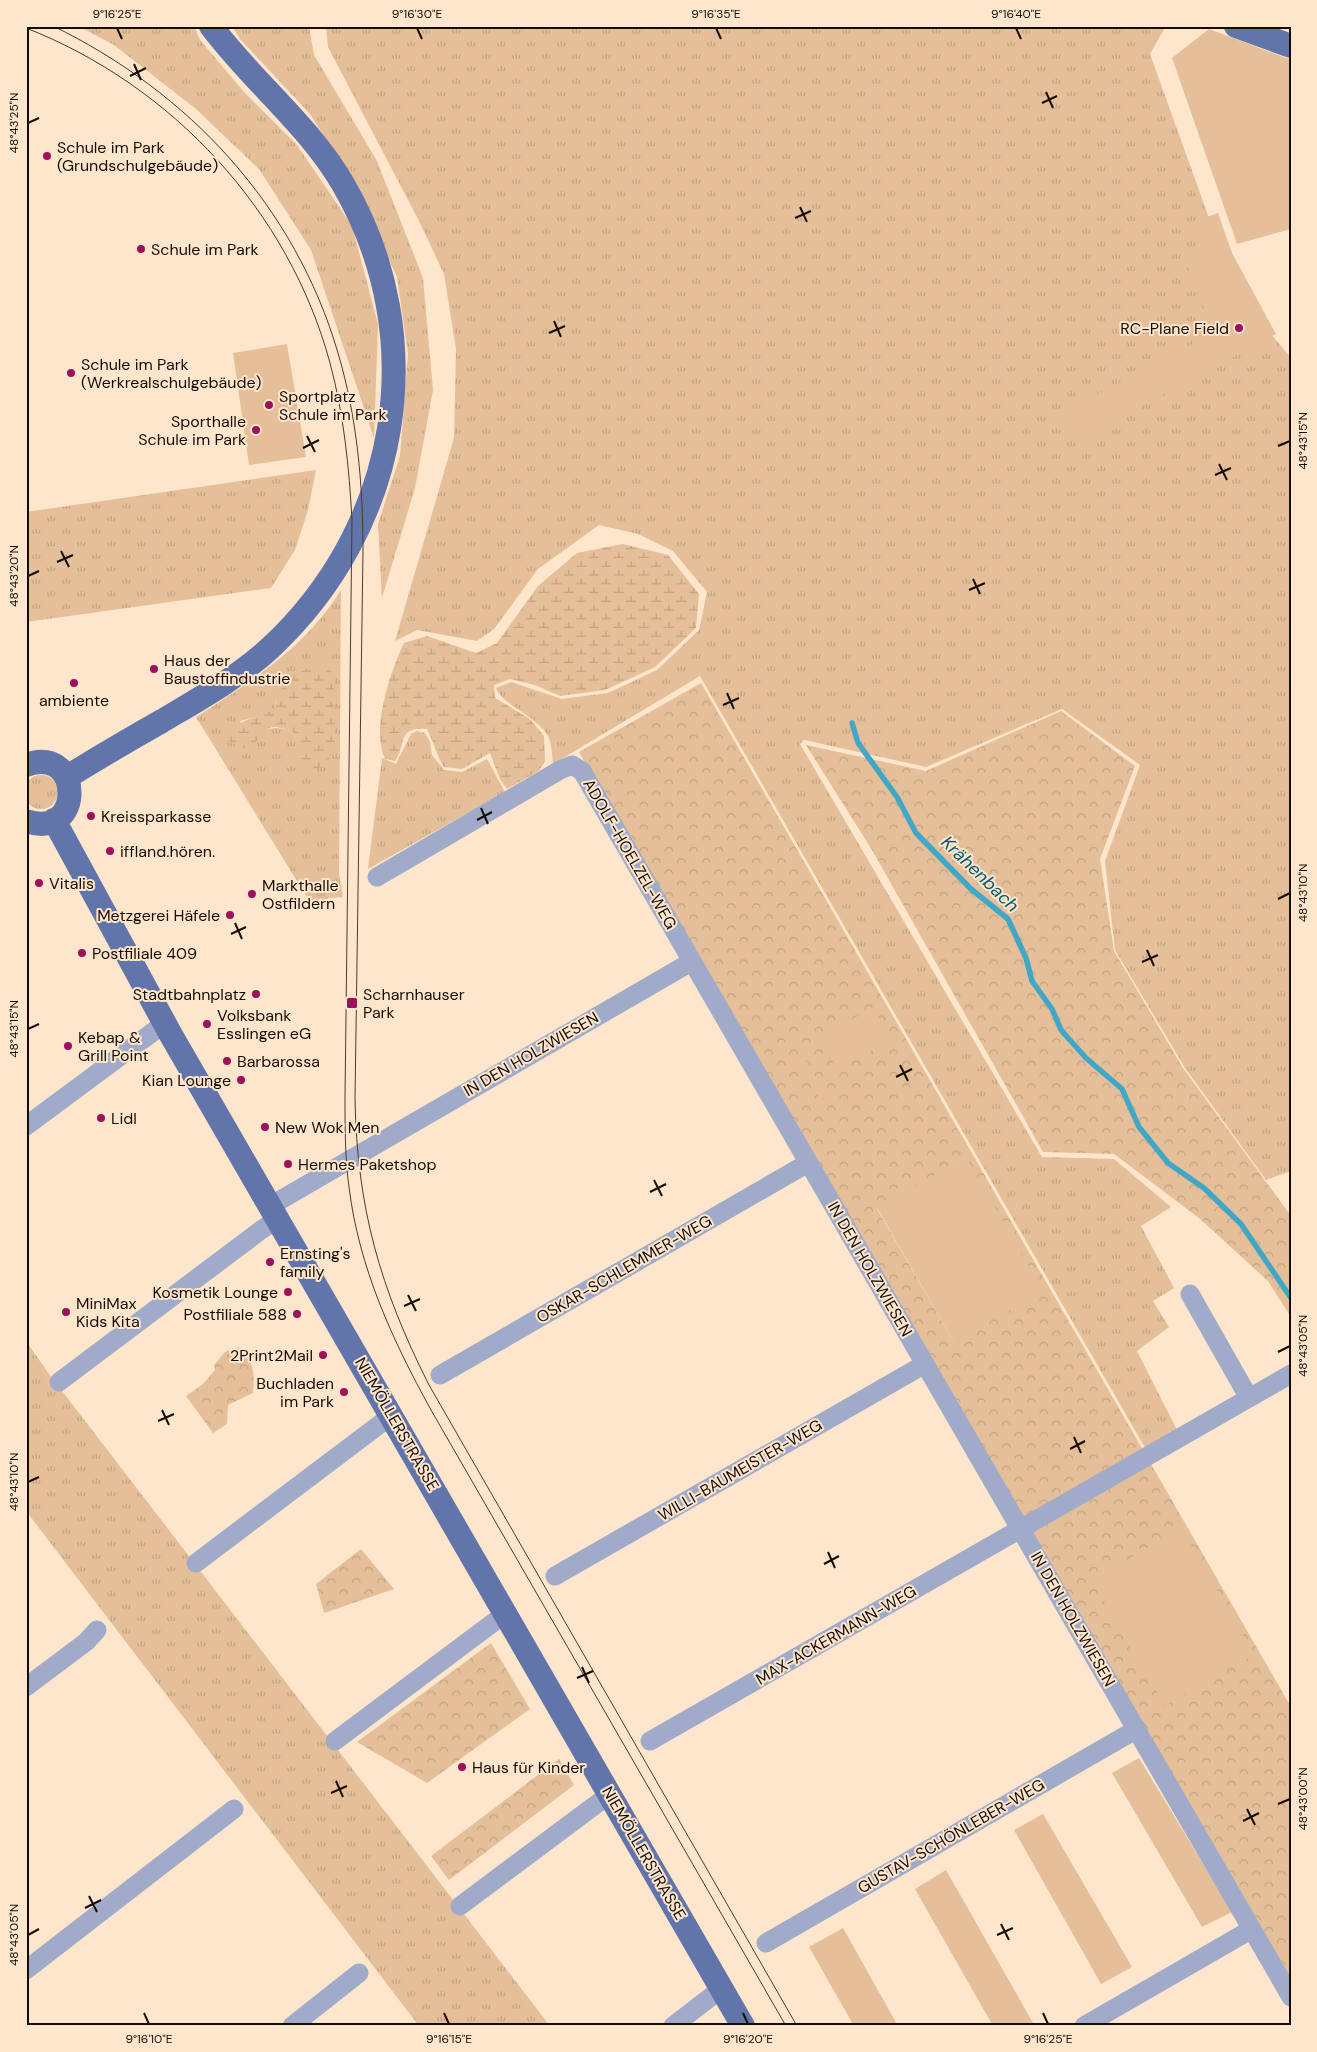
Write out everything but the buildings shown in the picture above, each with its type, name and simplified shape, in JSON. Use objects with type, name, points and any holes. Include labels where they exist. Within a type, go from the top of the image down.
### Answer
[{"type":"main road","points":[[67,777],[230,679],[267,650],[292,626],[324,588],[356,536],[368,511],[386,442],[392,406],[393,347],[382,278],[358,213],[330,164],[301,126],[234,55],[211,26]]},
{"type":"main road","points":[[1236,26],[1291,46]]},
{"type":"main road","points":[[26,765],[42,762],[56,766],[67,777],[70,786],[69,801],[62,814],[54,820],[36,824],[26,821]]},
{"type":"main road","name":"NIEMÖLLERSTRASSE","points":[[54,820],[106,919],[165,1023],[743,2026]]},
{"type":"street","name":"ADOLF-HOELZEL-WEG","points":[[376,877],[572,765],[578,766],[586,776],[691,962]]},
{"type":"street","name":"IN DEN HOLZWIESEN","points":[[59,1382],[261,1230],[274,1212],[691,962],[1137,1728],[1291,1997]]},
{"type":"street","points":[[26,1126],[165,1023]]},
{"type":"street","name":"OSKAR-SCHLEMMER-WEG","points":[[440,1375],[808,1163]]},
{"type":"street","points":[[1190,1294],[1249,1398]]},
{"type":"street","name":"WILLI-BAUMEISTER-WEG","points":[[555,1576],[925,1364]]},
{"type":"street","name":"MAX-ACKERMANN-WEG","points":[[650,1741],[1291,1374]]},
{"type":"street","points":[[196,1563],[392,1416]]},
{"type":"street","points":[[335,1741],[506,1613]]},
{"type":"street","points":[[26,1687],[86,1642],[97,1630]]},
{"type":"street","name":"GUSTAV-SCHÖNLEBER-WEG","points":[[766,1943],[1137,1728]]},
{"type":"street","points":[[460,1906],[610,1794]]},
{"type":"street","points":[[26,1970],[234,1809]]},
{"type":"street","points":[[1084,2026],[1252,1929]]},
{"type":"street","points":[[292,2026],[359,1973]]},
{"type":"street","points":[[673,2026],[721,1989]]},
{"type":"green space","points":[[78,26],[194,26],[200,40],[244,92],[297,145],[352,226],[378,324],[374,438],[311,250],[259,169],[196,109],[114,45]]},
{"type":"green space","points":[[232,26],[309,26],[314,55],[377,161],[423,278],[433,390],[415,488],[382,598],[378,524],[400,456],[408,354],[397,277],[352,180],[310,114],[240,39]]},
{"type":"green space","points":[[326,26],[1166,26],[1150,54],[1222,254],[1255,315],[1291,358],[1291,1171],[1266,1180],[1185,1068],[1115,950],[1105,861],[1140,765],[1062,709],[926,767],[804,740],[800,744],[1042,1157],[1114,1159],[1171,1207],[1141,1226],[1174,1288],[1153,1301],[1169,1327],[1137,1351],[1177,1430],[1147,1451],[700,676],[553,764],[550,742],[543,729],[505,700],[496,688],[511,682],[562,699],[608,693],[657,670],[699,630],[707,592],[673,551],[638,534],[599,525],[538,569],[494,629],[477,641],[417,630],[395,641],[454,438],[456,349],[444,274],[419,221],[328,47]]},
{"type":"green space","points":[[1209,29],[1291,60],[1291,229],[1237,244],[1172,58]]},
{"type":"green space","name":"RC-Plane Field","points":[[1218,213],[1232,253],[1276,334],[1075,442],[1061,414],[1194,343],[1203,335],[1209,321],[1187,266],[1202,258],[1196,221]]},
{"type":"green space","name":"Sportplatz Schule im Park","points":[[287,344],[306,457],[249,465],[233,353]]},
{"type":"green space","points":[[316,470],[308,510],[295,550],[271,588],[26,622],[26,512]]},
{"type":"green space","points":[[623,544],[668,555],[699,594],[696,628],[655,667],[605,690],[560,696],[535,685],[510,679],[494,685],[495,698],[530,719],[544,736],[545,761],[539,771],[507,789],[500,779],[490,753],[462,769],[444,767],[427,729],[411,730],[406,734],[395,761],[385,759],[381,747],[381,717],[388,685],[404,643],[427,636],[476,653],[497,643],[538,586],[577,553]]},
{"type":"green space","points":[[341,590],[339,874],[343,897],[329,898],[313,907],[196,717],[257,676],[295,646],[327,610]],"holes":[[[276,699],[326,766],[299,761],[299,747],[293,732],[281,728],[265,730],[256,738],[253,744],[240,721],[266,714],[275,708]]]},
{"type":"green space","points":[[324,664],[334,674],[335,745],[326,766],[309,770],[299,761],[299,747],[293,732],[282,728],[269,728],[248,748],[239,748],[229,741],[228,731],[234,726],[275,708],[280,691],[291,678],[306,669]]},
{"type":"green space","points":[[701,683],[1291,1707],[1291,1982],[579,752]],"holes":[[[966,1157],[954,1342],[877,1209]]]},
{"type":"green space","points":[[1061,711],[1135,766],[1100,859],[1114,951],[1183,1068],[1291,1216],[1291,1317],[1268,1281],[1199,1218],[1114,1154],[1043,1152],[872,850],[806,745],[926,771]]},
{"type":"green space","points":[[417,731],[425,733],[430,742],[432,755],[444,770],[462,772],[487,759],[505,792],[368,869],[382,758],[396,764],[411,734]]},
{"type":"green space","points":[[41,775],[53,780],[58,792],[53,804],[41,809],[29,804],[24,792],[29,780]]},
{"type":"green space","points":[[873,1007],[892,1039],[838,1070],[820,1038]]},
{"type":"green space","points":[[804,1056],[827,1096],[820,1100],[797,1060]]},
{"type":"green space","points":[[966,1157],[1043,1291],[954,1342],[877,1208]]},
{"type":"green space","points":[[26,1341],[49,1374],[550,2026],[419,2026],[26,1511]]},
{"type":"green space","points":[[239,1347],[251,1363],[254,1380],[253,1393],[228,1405],[227,1424],[213,1433],[186,1396],[203,1384],[215,1370],[214,1365],[225,1352]]},
{"type":"green space","points":[[1181,1528],[1254,1654],[1165,1706],[1092,1580]]},
{"type":"green space","points":[[361,1549],[394,1589],[324,1613],[316,1584]]},
{"type":"green space","points":[[491,1643],[530,1709],[427,1783],[357,1742]]},
{"type":"green space","points":[[1139,1758],[1232,1912],[1202,1927],[1112,1773]]},
{"type":"green space","points":[[559,1759],[574,1785],[449,1880],[431,1856]]},
{"type":"green space","points":[[1043,1814],[1132,1967],[1101,1984],[1014,1830]]},
{"type":"green space","points":[[946,1870],[1033,2023],[1029,2026],[993,2026],[915,1889]]},
{"type":"green space","points":[[843,1928],[898,2026],[854,2026],[809,1947]]},
{"type":"waterway","name":"Krähenbach","points":[[852,723],[858,743],[897,797],[916,833],[971,889],[1008,919],[1026,958],[1032,981],[1052,1009],[1061,1030],[1086,1058],[1122,1089],[1139,1127],[1168,1163],[1204,1188],[1241,1224],[1291,1298]]},
{"type":"tram line","points":[[53,26],[103,53],[149,84],[192,120],[230,159],[265,202],[294,249],[319,299],[345,377],[358,451],[362,501],[363,551],[355,1099],[361,1176],[366,1212],[374,1246],[397,1315],[429,1385],[797,2026]]},
{"type":"tram line","points":[[26,28],[79,53],[129,83],[176,119],[217,160],[254,205],[286,255],[311,307],[330,363],[339,402],[352,520],[345,1121],[349,1187],[361,1246],[379,1302],[403,1357],[431,1410],[786,2026]]},
{"type":"place","name":"Schule im Park (Grundschulgebäude)","points":[[47,156]]},
{"type":"place","name":"Schule im Park","points":[[141,249]]},
{"type":"place","name":"RC-Plane Field","points":[[1239,328]]},
{"type":"place","name":"Schule im Park (Werkrealschulgebäude)","points":[[71,373]]},
{"type":"place","name":"Sportplatz Schule im Park","points":[[269,405]]},
{"type":"place","name":"Sporthalle Schule im Park","points":[[256,430]]},
{"type":"place","name":"Haus der Baustoffindustrie","points":[[154,669]]},
{"type":"place","name":"ambiente","points":[[74,683]]},
{"type":"place","name":"Kreissparkasse","points":[[91,816]]},
{"type":"place","name":"iffland.hören.","points":[[110,851]]},
{"type":"place","name":"Vitalis","points":[[39,883]]},
{"type":"place","name":"Markthalle Ostfildern","points":[[252,894]]},
{"type":"place","name":"Metzgerei Häfele","points":[[230,915]]},
{"type":"place","name":"Postfiliale 409","points":[[82,953]]},
{"type":"place","name":"Stadtbahnplatz","points":[[256,994]]},
{"type":"place","name":"Scharnhauser Park","points":[[352,1003]]},
{"type":"place","name":"Volksbank Esslingen eG","points":[[207,1024]]},
{"type":"place","name":"Kebap & Grill Point","points":[[68,1046]]},
{"type":"place","name":"Barbarossa","points":[[227,1061]]},
{"type":"place","name":"Kian Lounge","points":[[241,1080]]},
{"type":"place","name":"Lidl","points":[[101,1118]]},
{"type":"place","name":"New Wok Men","points":[[265,1127]]},
{"type":"place","name":"Hermes Paketshop","points":[[288,1164]]},
{"type":"place","name":"Ernsting's family","points":[[270,1262]]},
{"type":"place","name":"Kosmetik Lounge","points":[[288,1292]]},
{"type":"place","name":"MiniMax Kids Kita","points":[[66,1312]]},
{"type":"place","name":"Postfiliale 588","points":[[297,1314]]},
{"type":"place","name":"2Print2Mail","points":[[323,1355]]},
{"type":"place","name":"Buchladen im Park","points":[[344,1392]]},
{"type":"place","name":"Haus für Kinder","points":[[462,1767]]}]
